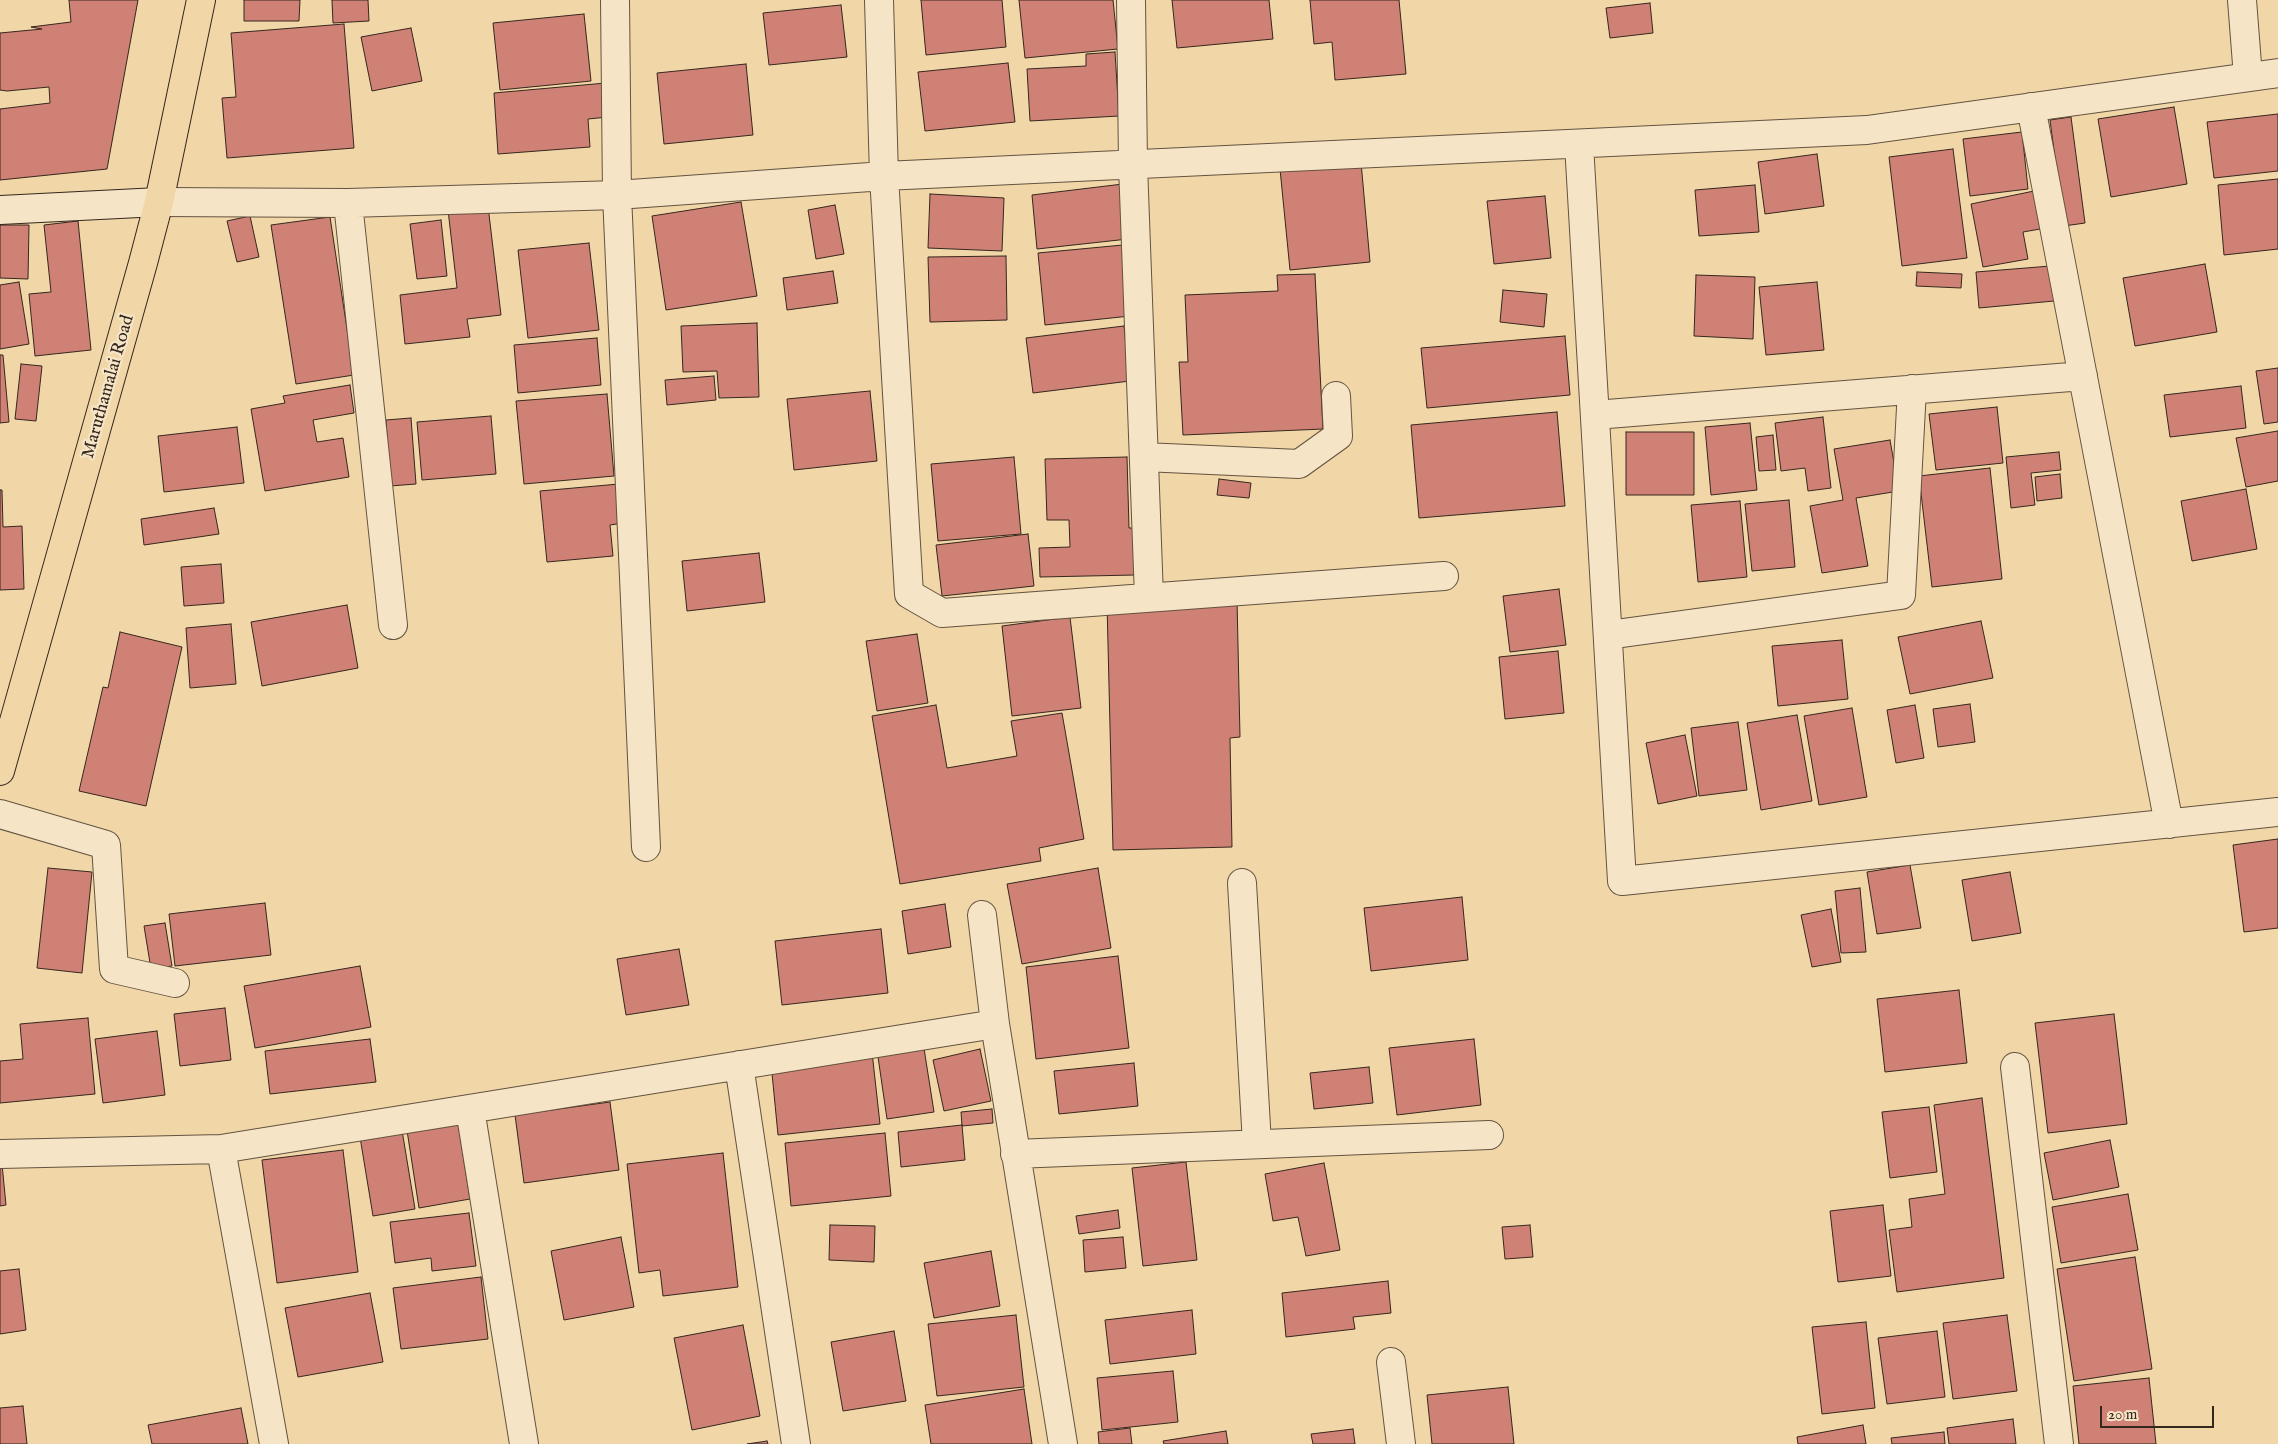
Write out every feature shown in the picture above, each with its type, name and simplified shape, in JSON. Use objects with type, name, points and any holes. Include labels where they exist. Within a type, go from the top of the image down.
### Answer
[{"type":"main road","name":"Maruthamalai Road","points":[[0,771],[8,719],[123,338],[159,202],[201,0]]},
{"type":"street","points":[[615,0],[618,195],[646,847]]},
{"type":"street","points":[[879,0],[884,176],[909,594],[942,613],[1444,576]]},
{"type":"street","points":[[1131,0],[1133,165],[1149,597]]},
{"type":"street","points":[[2242,0],[2248,77]]},
{"type":"street","points":[[0,210],[159,202],[348,203],[618,195],[884,176],[1867,130],[2278,73]]},
{"type":"street","points":[[2031,107],[2169,824]]},
{"type":"street","points":[[1579,144],[1622,881],[2278,812]]},
{"type":"street","points":[[348,203],[393,625]]},
{"type":"street","points":[[1595,415],[2083,376]]},
{"type":"street","points":[[1608,635],[1901,595],[1912,390]]},
{"type":"street","points":[[1144,456],[1299,464],[1338,436],[1336,396]]},
{"type":"street","points":[[0,814],[106,845],[114,969],[175,983]]},
{"type":"street","points":[[1242,883],[1257,1144]]},
{"type":"street","points":[[982,915],[994,1024],[1064,1444]]},
{"type":"street","points":[[0,1154],[221,1149],[994,1024]]},
{"type":"street","points":[[739,1065],[796,1444]]},
{"type":"street","points":[[2015,1067],[2058,1444]]},
{"type":"street","points":[[470,1109],[524,1444]]},
{"type":"street","points":[[1015,1154],[1489,1135]]},
{"type":"street","points":[[221,1149],[274,1444]]},
{"type":"street","points":[[1390,1362],[1401,1444]]},
{"type":"building","points":[[69,0],[138,0],[107,169],[0,180],[0,109],[50,103],[49,87],[0,90],[0,33],[42,29],[31,27],[71,22]]},
{"type":"building","points":[[244,0],[300,0],[299,21],[244,21]]},
{"type":"building","points":[[332,0],[368,0],[369,21],[333,23]]},
{"type":"building","points":[[921,0],[1002,0],[1006,47],[926,55]]},
{"type":"building","points":[[1019,0],[1113,0],[1118,49],[1025,58]]},
{"type":"building","points":[[1172,0],[1269,0],[1273,39],[1177,48]]},
{"type":"building","points":[[1310,0],[1399,0],[1406,74],[1335,80],[1332,42],[1314,44]]},
{"type":"building","points":[[1650,3],[1653,33],[1610,38],[1606,8]]},
{"type":"building","points":[[841,5],[847,57],[769,65],[763,13]]},
{"type":"building","points":[[584,14],[591,81],[500,90],[493,23]]},
{"type":"building","points":[[344,24],[354,148],[227,158],[222,98],[236,97],[231,33]]},
{"type":"building","points":[[411,28],[422,81],[372,91],[361,37]]},
{"type":"building","points":[[1115,52],[1119,116],[1030,121],[1027,69],[1086,66],[1086,54]]},
{"type":"building","points":[[1008,63],[1015,122],[925,131],[918,72]]},
{"type":"building","points":[[746,64],[753,135],[664,144],[657,73]]},
{"type":"building","points":[[606,83],[608,117],[588,119],[590,147],[498,154],[494,93]]},
{"type":"building","points":[[2174,107],[2187,184],[2111,197],[2098,119]]},
{"type":"building","points":[[2278,114],[2278,171],[2214,178],[2207,122]]},
{"type":"building","points":[[2071,117],[2085,223],[2064,226],[2050,120]]},
{"type":"building","points":[[2022,132],[2028,189],[1970,196],[1963,139]]},
{"type":"building","points":[[1953,149],[1967,258],[1902,266],[1889,157]]},
{"type":"building","points":[[1817,154],[1824,206],[1765,214],[1758,162]]},
{"type":"building","points":[[1361,162],[1370,262],[1290,270],[1280,169]]},
{"type":"building","points":[[2278,179],[2278,249],[2224,255],[2218,185]]},
{"type":"building","points":[[1123,184],[1128,239],[1037,249],[1032,195]]},
{"type":"building","points":[[1755,185],[1759,232],[1699,236],[1695,190]]},
{"type":"building","points":[[2039,190],[2046,228],[2023,232],[2028,259],[1983,267],[1971,204]]},
{"type":"building","points":[[930,194],[1004,198],[1002,251],[928,248]]},
{"type":"building","points":[[1545,196],[1551,258],[1494,264],[1487,201]]},
{"type":"building","points":[[741,202],[757,296],[666,310],[652,216]]},
{"type":"building","points":[[835,205],[844,254],[816,259],[808,210]]},
{"type":"building","points":[[488,206],[501,315],[467,319],[470,337],[405,344],[400,295],[457,288],[448,210]]},
{"type":"building","points":[[250,216],[259,257],[237,262],[227,221]]},
{"type":"building","points":[[330,217],[354,375],[296,384],[271,225]]},
{"type":"building","points":[[441,220],[447,276],[417,279],[410,224]]},
{"type":"building","points":[[78,221],[91,350],[35,356],[29,294],[51,292],[44,225]]},
{"type":"building","points":[[0,225],[29,225],[28,279],[0,278]]},
{"type":"building","points":[[589,243],[599,330],[528,338],[518,250]]},
{"type":"building","points":[[1123,245],[1130,316],[1045,325],[1038,253]]},
{"type":"building","points":[[1006,256],[1007,320],[930,322],[928,257]]},
{"type":"building","points":[[2205,264],[2217,332],[2135,346],[2123,278]]},
{"type":"building","points":[[2051,266],[2054,301],[1979,308],[1976,272]]},
{"type":"building","points":[[833,271],[838,303],[787,310],[783,278]]},
{"type":"building","points":[[1917,272],[1962,274],[1961,288],[1916,286]]},
{"type":"building","points":[[1315,274],[1323,429],[1183,435],[1179,362],[1188,362],[1185,295],[1278,291],[1277,275]]},
{"type":"building","points":[[1696,275],[1755,277],[1753,339],[1694,336]]},
{"type":"building","points":[[19,282],[29,344],[0,349],[0,285]]},
{"type":"building","points":[[1817,282],[1824,350],[1766,355],[1759,287]]},
{"type":"building","points":[[1503,290],[1547,294],[1544,327],[1500,322]]},
{"type":"building","points":[[757,323],[759,397],[719,398],[717,371],[683,372],[681,326]]},
{"type":"building","points":[[1124,326],[1130,381],[1033,393],[1026,338]]},
{"type":"building","points":[[1565,336],[1570,395],[1427,408],[1421,348]]},
{"type":"building","points":[[597,338],[601,385],[518,393],[514,345]]},
{"type":"building","points":[[0,355],[3,355],[9,422],[0,423]]},
{"type":"building","points":[[21,364],[42,366],[36,421],[15,419]]},
{"type":"building","points":[[2278,368],[2278,422],[2264,424],[2256,371]]},
{"type":"building","points":[[714,376],[716,400],[667,405],[665,380]]},
{"type":"building","points":[[350,385],[354,413],[313,420],[317,442],[343,438],[349,477],[265,491],[251,409],[285,403],[283,396]]},
{"type":"building","points":[[2241,386],[2246,428],[2170,437],[2164,395]]},
{"type":"building","points":[[870,391],[877,461],[794,470],[787,399]]},
{"type":"building","points":[[607,394],[614,476],[524,484],[516,401]]},
{"type":"building","points":[[1997,407],[2003,463],[1936,470],[1929,414]]},
{"type":"building","points":[[1557,412],[1565,506],[1419,518],[1411,425]]},
{"type":"building","points":[[491,416],[496,474],[422,480],[417,422]]},
{"type":"building","points":[[1823,417],[1831,488],[1808,491],[1805,468],[1781,471],[1775,423]]},
{"type":"building","points":[[411,418],[416,484],[390,486],[386,420]]},
{"type":"building","points":[[1750,423],[1757,490],[1711,495],[1705,427]]},
{"type":"building","points":[[237,427],[244,483],[164,492],[158,436]]},
{"type":"building","points":[[2278,431],[2278,481],[2246,487],[2236,438]]},
{"type":"building","points":[[1626,432],[1694,432],[1694,495],[1626,495]]},
{"type":"building","points":[[1773,435],[1776,470],[1759,471],[1756,437]]},
{"type":"building","points":[[1890,440],[1899,491],[1856,498],[1868,566],[1822,573],[1810,506],[1843,500],[1834,449]]},
{"type":"building","points":[[2059,452],[2061,470],[2031,473],[2035,505],[2011,508],[2006,457]]},
{"type":"building","points":[[1014,457],[1021,534],[938,541],[931,464]]},
{"type":"building","points":[[1127,457],[1129,528],[1134,528],[1135,575],[1040,577],[1039,548],[1070,547],[1069,520],[1047,520],[1045,459]]},
{"type":"building","points":[[1990,468],[2002,579],[1932,587],[1919,476]]},
{"type":"building","points":[[2060,474],[2062,498],[2037,501],[2035,477]]},
{"type":"building","points":[[1219,479],[1251,483],[1249,498],[1217,495]]},
{"type":"building","points":[[619,484],[623,523],[610,525],[613,556],[547,562],[540,491]]},
{"type":"building","points":[[2246,489],[2257,549],[2192,561],[2181,501]]},
{"type":"building","points":[[0,490],[2,490],[3,527],[22,526],[24,589],[0,590]]},
{"type":"building","points":[[1789,500],[1795,567],[1752,571],[1745,504]]},
{"type":"building","points":[[1740,501],[1747,577],[1698,582],[1691,505]]},
{"type":"building","points":[[214,508],[219,534],[144,545],[141,519]]},
{"type":"building","points":[[1028,534],[1034,586],[942,596],[936,545]]},
{"type":"building","points":[[759,553],[765,602],[687,611],[682,561]]},
{"type":"building","points":[[221,564],[224,603],[184,606],[181,567]]},
{"type":"building","points":[[1559,589],[1566,645],[1510,652],[1503,596]]},
{"type":"building","points":[[1237,599],[1240,737],[1230,738],[1232,847],[1113,850],[1107,603]]},
{"type":"building","points":[[347,605],[358,668],[262,686],[251,622]]},
{"type":"building","points":[[1070,617],[1081,708],[1012,716],[1002,626]]},
{"type":"building","points":[[1981,621],[1993,678],[1910,694],[1898,637]]},
{"type":"building","points":[[231,624],[236,684],[190,688],[186,628]]},
{"type":"building","points":[[120,632],[182,647],[146,806],[79,791],[103,687],[108,688]]},
{"type":"building","points":[[917,634],[928,703],[877,711],[866,641]]},
{"type":"building","points":[[1842,640],[1848,699],[1778,706],[1772,646]]},
{"type":"building","points":[[1558,651],[1564,713],[1505,719],[1499,657]]},
{"type":"building","points":[[1970,704],[1975,742],[1938,747],[1933,709]]},
{"type":"building","points":[[936,705],[947,768],[1017,756],[1011,721],[1062,713],[1084,839],[1039,848],[1041,861],[900,884],[872,716]]},
{"type":"building","points":[[1915,705],[1924,758],[1896,763],[1887,710]]},
{"type":"building","points":[[1852,708],[1867,797],[1819,805],[1804,716]]},
{"type":"building","points":[[1797,715],[1812,801],[1761,810],[1747,723]]},
{"type":"building","points":[[1738,722],[1747,790],[1699,796],[1691,728]]},
{"type":"building","points":[[1685,735],[1697,796],[1658,804],[1646,743]]},
{"type":"building","points":[[2278,839],[2278,928],[2244,932],[2233,845]]},
{"type":"building","points":[[1910,865],[1921,928],[1877,934],[1867,872]]},
{"type":"building","points":[[48,868],[92,872],[82,973],[37,968]]},
{"type":"building","points":[[1098,868],[1111,948],[1022,964],[1007,884]]},
{"type":"building","points":[[2010,872],[2021,933],[1972,941],[1962,880]]},
{"type":"building","points":[[1860,888],[1866,952],[1841,953],[1835,891]]},
{"type":"building","points":[[1462,897],[1468,960],[1371,971],[1364,908]]},
{"type":"building","points":[[265,903],[271,955],[175,966],[169,914]]},
{"type":"building","points":[[945,904],[951,947],[908,954],[902,911]]},
{"type":"building","points":[[1831,909],[1841,962],[1812,967],[1801,915]]},
{"type":"building","points":[[165,923],[172,966],[151,969],[144,926]]},
{"type":"building","points":[[881,929],[888,993],[782,1005],[775,941]]},
{"type":"building","points":[[679,949],[689,1005],[626,1015],[617,959]]},
{"type":"building","points":[[1118,956],[1129,1048],[1036,1059],[1026,967]]},
{"type":"building","points":[[360,966],[371,1027],[255,1048],[244,986]]},
{"type":"building","points":[[1959,990],[1967,1063],[1885,1072],[1877,999]]},
{"type":"building","points":[[225,1008],[231,1060],[180,1066],[174,1014]]},
{"type":"building","points":[[2114,1014],[2127,1124],[2048,1133],[2035,1023]]},
{"type":"building","points":[[88,1018],[95,1094],[0,1103],[0,1061],[23,1059],[20,1024]]},
{"type":"building","points":[[157,1031],[165,1095],[103,1103],[95,1039]]},
{"type":"building","points":[[370,1039],[376,1082],[270,1094],[265,1051]]},
{"type":"building","points":[[1474,1039],[1481,1105],[1397,1115],[1389,1048]]},
{"type":"building","points":[[923,1042],[934,1112],[887,1119],[877,1050]]},
{"type":"building","points":[[980,1049],[991,1101],[944,1111],[933,1060]]},
{"type":"building","points":[[872,1052],[880,1124],[778,1135],[771,1063]]},
{"type":"building","points":[[1134,1063],[1138,1106],[1059,1114],[1054,1071]]},
{"type":"building","points":[[1369,1067],[1373,1103],[1314,1109],[1310,1073]]},
{"type":"building","points":[[1982,1098],[2004,1278],[1897,1292],[1889,1230],[1912,1227],[1909,1199],[1945,1194],[1934,1105]]},
{"type":"building","points":[[610,1102],[619,1170],[524,1183],[515,1115]]},
{"type":"building","points":[[1929,1107],[1937,1172],[1890,1178],[1882,1112]]},
{"type":"building","points":[[992,1109],[993,1123],[962,1126],[961,1112]]},
{"type":"building","points":[[457,1116],[470,1199],[419,1208],[406,1124]]},
{"type":"building","points":[[401,1124],[415,1209],[373,1216],[359,1131]]},
{"type":"building","points":[[962,1125],[965,1160],[901,1167],[898,1132]]},
{"type":"building","points":[[885,1133],[891,1196],[791,1206],[785,1143]]},
{"type":"building","points":[[2110,1140],[2119,1187],[2053,1200],[2044,1153]]},
{"type":"building","points":[[343,1150],[358,1272],[277,1283],[262,1160]]},
{"type":"building","points":[[723,1153],[738,1287],[663,1296],[660,1270],[639,1273],[627,1164]]},
{"type":"building","points":[[1186,1162],[1197,1260],[1143,1266],[1132,1168]]},
{"type":"building","points":[[1324,1163],[1340,1250],[1306,1256],[1298,1217],[1273,1221],[1265,1174]]},
{"type":"building","points":[[0,1164],[2,1164],[6,1205],[0,1206]]},
{"type":"building","points":[[2128,1194],[2138,1250],[2061,1263],[2052,1207]]},
{"type":"building","points":[[1883,1205],[1891,1276],[1838,1282],[1830,1211]]},
{"type":"building","points":[[1118,1210],[1120,1228],[1079,1234],[1076,1216]]},
{"type":"building","points":[[469,1213],[476,1266],[432,1271],[431,1258],[395,1263],[390,1222]]},
{"type":"building","points":[[830,1225],[875,1226],[874,1262],[829,1260]]},
{"type":"building","points":[[1530,1225],[1533,1257],[1505,1259],[1502,1227]]},
{"type":"building","points":[[621,1237],[634,1307],[564,1320],[551,1251]]},
{"type":"building","points":[[1123,1237],[1126,1268],[1085,1272],[1083,1240]]},
{"type":"building","points":[[991,1251],[1000,1306],[934,1318],[924,1263]]},
{"type":"building","points":[[2135,1257],[2152,1369],[2074,1381],[2057,1269]]},
{"type":"building","points":[[19,1269],[26,1330],[0,1334],[0,1271]]},
{"type":"building","points":[[481,1277],[488,1339],[401,1349],[393,1288]]},
{"type":"building","points":[[1388,1281],[1391,1313],[1353,1317],[1355,1329],[1286,1337],[1282,1293]]},
{"type":"building","points":[[370,1293],[383,1362],[298,1377],[285,1308]]},
{"type":"building","points":[[1192,1310],[1196,1354],[1110,1364],[1105,1320]]},
{"type":"building","points":[[1016,1315],[1024,1387],[937,1396],[928,1324]]},
{"type":"building","points":[[2007,1315],[2017,1391],[1953,1399],[1943,1323]]},
{"type":"building","points":[[1866,1322],[1875,1408],[1822,1414],[1812,1327]]},
{"type":"building","points":[[743,1325],[760,1416],[692,1430],[674,1338]]},
{"type":"building","points":[[894,1331],[906,1401],[843,1411],[831,1342]]},
{"type":"building","points":[[1937,1331],[1945,1397],[1887,1404],[1878,1338]]},
{"type":"building","points":[[1173,1371],[1178,1422],[1102,1430],[1097,1378]]},
{"type":"building","points":[[2149,1378],[2156,1444],[2079,1444],[2073,1386]]},
{"type":"building","points":[[1508,1387],[1514,1444],[1432,1444],[1427,1395]]},
{"type":"building","points":[[1024,1389],[1032,1444],[931,1444],[925,1405]]},
{"type":"building","points":[[23,1406],[27,1444],[0,1444],[0,1408]]},
{"type":"building","points":[[241,1408],[248,1444],[152,1444],[148,1425]]},
{"type":"building","points":[[2013,1419],[2016,1444],[1949,1444],[1947,1428]]},
{"type":"building","points":[[1863,1425],[1866,1444],[1798,1444],[1797,1437]]},
{"type":"building","points":[[1130,1428],[1132,1444],[1099,1444],[1098,1432]]},
{"type":"building","points":[[1353,1429],[1355,1444],[1313,1444],[1311,1434]]},
{"type":"building","points":[[1226,1431],[1228,1444],[1164,1444],[1163,1441]]},
{"type":"building","points":[[1944,1432],[1945,1444],[1892,1444],[1891,1438]]},
{"type":"building","points":[[767,1441],[768,1444],[747,1444]]}]
